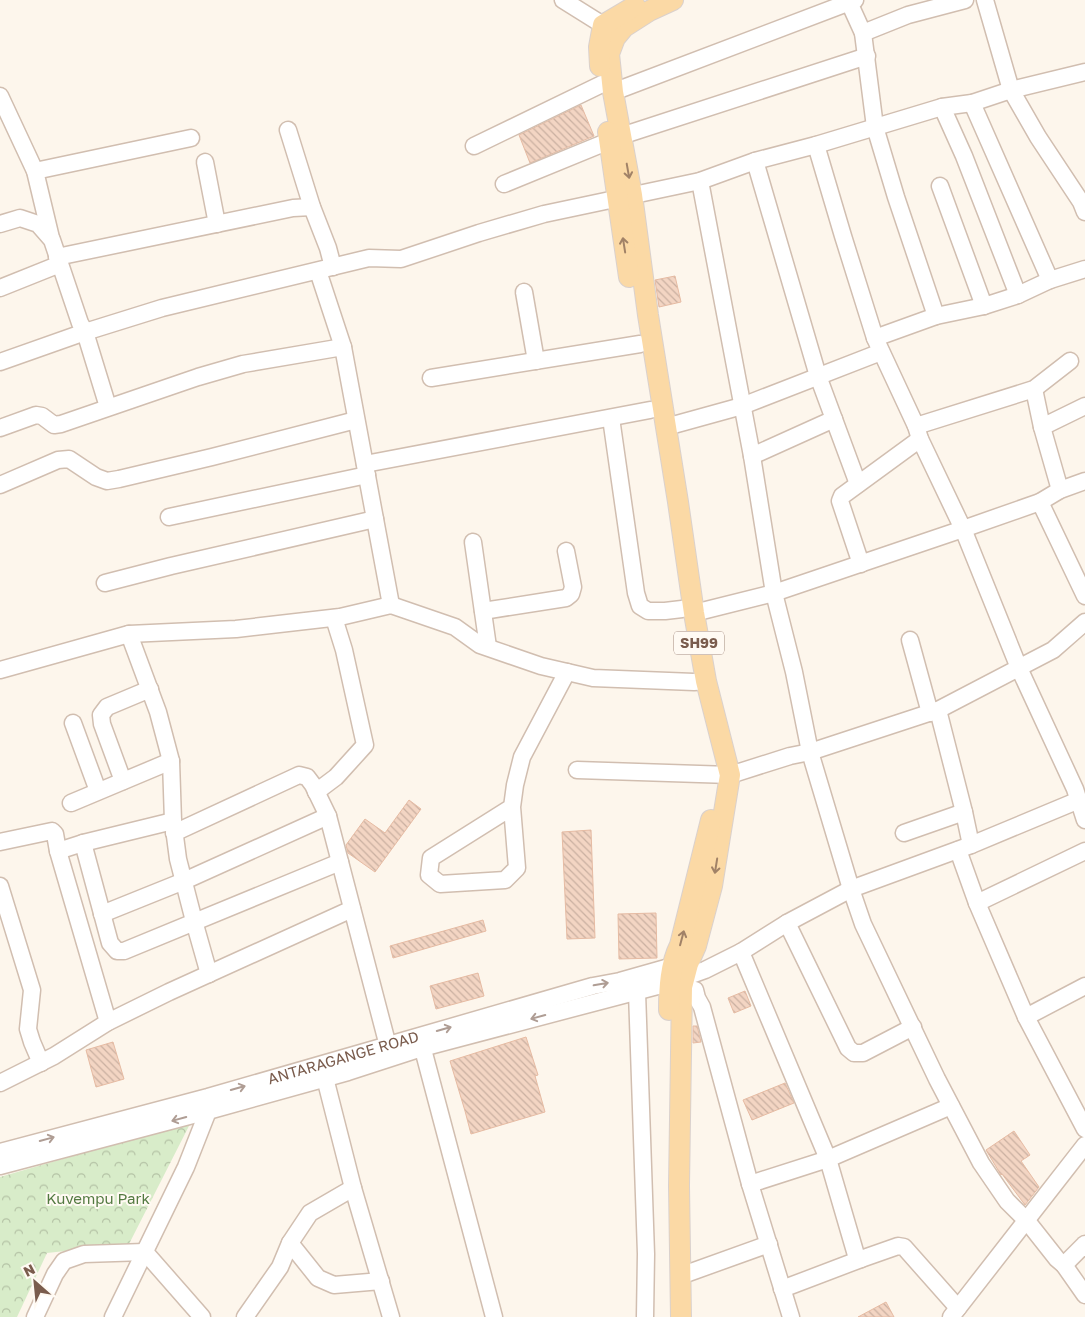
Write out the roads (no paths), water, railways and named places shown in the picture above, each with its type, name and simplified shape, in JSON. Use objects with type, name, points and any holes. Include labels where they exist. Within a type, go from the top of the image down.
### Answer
[{"type":"main road","points":[[603,25],[623,6],[645,0]]},
{"type":"main road","name":"SH99","points":[[608,88],[609,54],[615,38],[624,27],[636,18],[649,10],[673,0]]},
{"type":"main road","name":"SH99","points":[[603,25],[599,47],[608,88],[624,196],[648,315],[666,427],[688,611]]},
{"type":"main road","name":"SH99","points":[[624,196],[640,344],[650,410],[700,681],[724,775],[677,951],[684,974],[679,1186],[680,1317]]},
{"type":"main road","name":"SH99","points":[[669,1317],[667,1295],[684,974]]},
{"type":"street","points":[[563,0],[603,25]]},
{"type":"street","points":[[863,33],[908,15],[965,0]]},
{"type":"street","points":[[985,0],[1010,90],[1038,137],[1082,202],[1085,212]]},
{"type":"street","points":[[474,146],[608,88],[851,1],[863,33],[875,127],[896,197],[936,316]]},
{"type":"street","points":[[504,184],[615,138],[867,56]]},
{"type":"street","points":[[0,362],[84,332],[162,308],[369,258],[401,259],[544,214],[700,181],[754,161],[816,145],[942,107],[972,103],[1010,90],[1085,72]]},
{"type":"street","points":[[0,96],[35,171],[58,261],[84,332],[108,407]]},
{"type":"street","points":[[972,103],[1050,280]]},
{"type":"street","points":[[942,107],[964,156],[1018,296]]},
{"type":"street","points":[[288,130],[312,207],[328,248],[326,269],[343,347],[391,605]]},
{"type":"street","points":[[35,171],[191,138]]},
{"type":"street","points":[[816,145],[878,345],[963,530],[1019,668],[1080,791],[1085,820]]},
{"type":"street","points":[[754,161],[818,376],[858,484]]},
{"type":"street","points":[[205,162],[217,224]]},
{"type":"street","points":[[700,181],[752,456],[774,593],[794,672],[810,752],[851,890],[864,924],[913,1027],[981,1163],[1007,1201],[1027,1221],[1064,1266],[1085,1296]]},
{"type":"street","points":[[940,186],[984,306]]},
{"type":"street","points":[[0,288],[58,261],[217,224],[294,208],[312,207]]},
{"type":"street","points":[[0,224],[20,218],[38,224],[52,240]]},
{"type":"street","points":[[666,427],[742,406],[818,376],[936,316],[984,306],[1018,296],[1050,280],[1085,269]]},
{"type":"street","points":[[524,292],[536,361]]},
{"type":"street","points":[[431,378],[640,344]]},
{"type":"street","points":[[0,428],[36,415],[42,416],[54,424],[61,424],[198,377],[243,364],[343,347]]},
{"type":"street","points":[[861,564],[840,501],[842,496],[918,432],[1034,389],[1070,362]]},
{"type":"street","points":[[1034,389],[1042,427],[1060,490]]},
{"type":"street","points":[[1042,427],[1085,406]]},
{"type":"street","points":[[170,517],[366,470],[650,410]]},
{"type":"street","points":[[611,418],[636,593],[640,606],[648,611],[688,611],[774,593],[963,530],[1040,502],[1060,490],[1085,481]]},
{"type":"street","points":[[752,456],[834,419]]},
{"type":"street","points":[[0,485],[58,460],[69,459],[96,477],[107,481],[113,480],[356,420]]},
{"type":"street","points":[[1040,502],[1085,596]]},
{"type":"street","points":[[105,583],[375,519]]},
{"type":"street","points":[[473,542],[488,647]]},
{"type":"street","points":[[483,611],[566,598],[571,594],[573,587],[566,551]]},
{"type":"street","points":[[0,670],[128,634],[236,629],[334,618],[391,605],[455,627],[480,645],[541,666],[593,678],[700,681]]},
{"type":"street","points":[[316,792],[336,777],[365,745],[344,650],[334,618]]},
{"type":"street","points":[[578,770],[724,775],[810,752],[934,711],[1054,650],[1085,622]]},
{"type":"street","points":[[128,634],[158,712],[171,760],[173,827],[178,859],[209,974]]},
{"type":"street","points":[[910,640],[934,711],[964,812],[964,848],[977,903],[1026,1017],[1085,1130]]},
{"type":"street","points":[[512,807],[431,858],[429,875],[440,884],[506,880],[517,868],[512,807],[522,757],[567,672]]},
{"type":"street","points":[[123,781],[102,724],[101,715],[107,707],[150,689]]},
{"type":"street","points":[[73,723],[98,791]]},
{"type":"street","points":[[71,803],[171,760]]},
{"type":"street","points":[[58,851],[83,843],[173,827],[299,775],[307,777],[328,816],[388,1046]]},
{"type":"street","points":[[791,1317],[750,1184],[702,1007],[695,990],[684,974],[741,952],[787,923],[851,890],[964,848],[1080,791]]},
{"type":"street","points":[[904,832],[964,812]]},
{"type":"street","points":[[102,914],[328,816]]},
{"type":"street","points":[[0,842],[52,832],[55,834],[58,851],[108,1022]]},
{"type":"street","points":[[83,843],[110,944],[117,951],[124,951],[340,862]]},
{"type":"street","points":[[977,903],[1085,851]]},
{"type":"street","points":[[0,886],[32,990],[28,1029],[41,1063]]},
{"type":"street","points":[[0,1083],[41,1063],[108,1022],[169,992],[352,909]]},
{"type":"street","points":[[787,923],[848,1048],[854,1053],[863,1053],[913,1027]]},
{"type":"street","points":[[741,952],[828,1159],[856,1255],[861,1259]]},
{"type":"street","name":"ANTARAGANGE ROAD","points":[[0,1166],[208,1104],[388,1046],[420,1042],[637,992],[684,974]]},
{"type":"street","name":"ANTARAGANGE ROAD","points":[[0,1152],[348,1072],[420,1042],[593,986],[684,974]]},
{"type":"street","points":[[1026,1017],[1085,986]]},
{"type":"street","points":[[637,992],[646,1254],[645,1317]]},
{"type":"street","points":[[420,1042],[494,1317]]},
{"type":"street","points":[[324,1078],[353,1188],[391,1317]]},
{"type":"street","points":[[113,1317],[186,1167],[208,1104]]},
{"type":"street","points":[[750,1184],[828,1159],[952,1106]]},
{"type":"street","points":[[782,1289],[898,1246],[904,1247],[954,1312],[1085,1145]]},
{"type":"street","points":[[245,1317],[280,1267],[290,1243],[310,1213],[353,1188]]},
{"type":"street","points":[[290,1243],[318,1278],[334,1285],[381,1280]]},
{"type":"street","points":[[680,1276],[768,1244]]},
{"type":"street","points":[[1064,1266],[1085,1244]]},
{"type":"street","points":[[35,1317],[55,1274],[64,1261],[84,1254],[145,1252]]},
{"type":"street","points":[[145,1252],[202,1317]]},
{"type":"park label","name":"Kuvempu Park","points":[[98,1199]]}]
